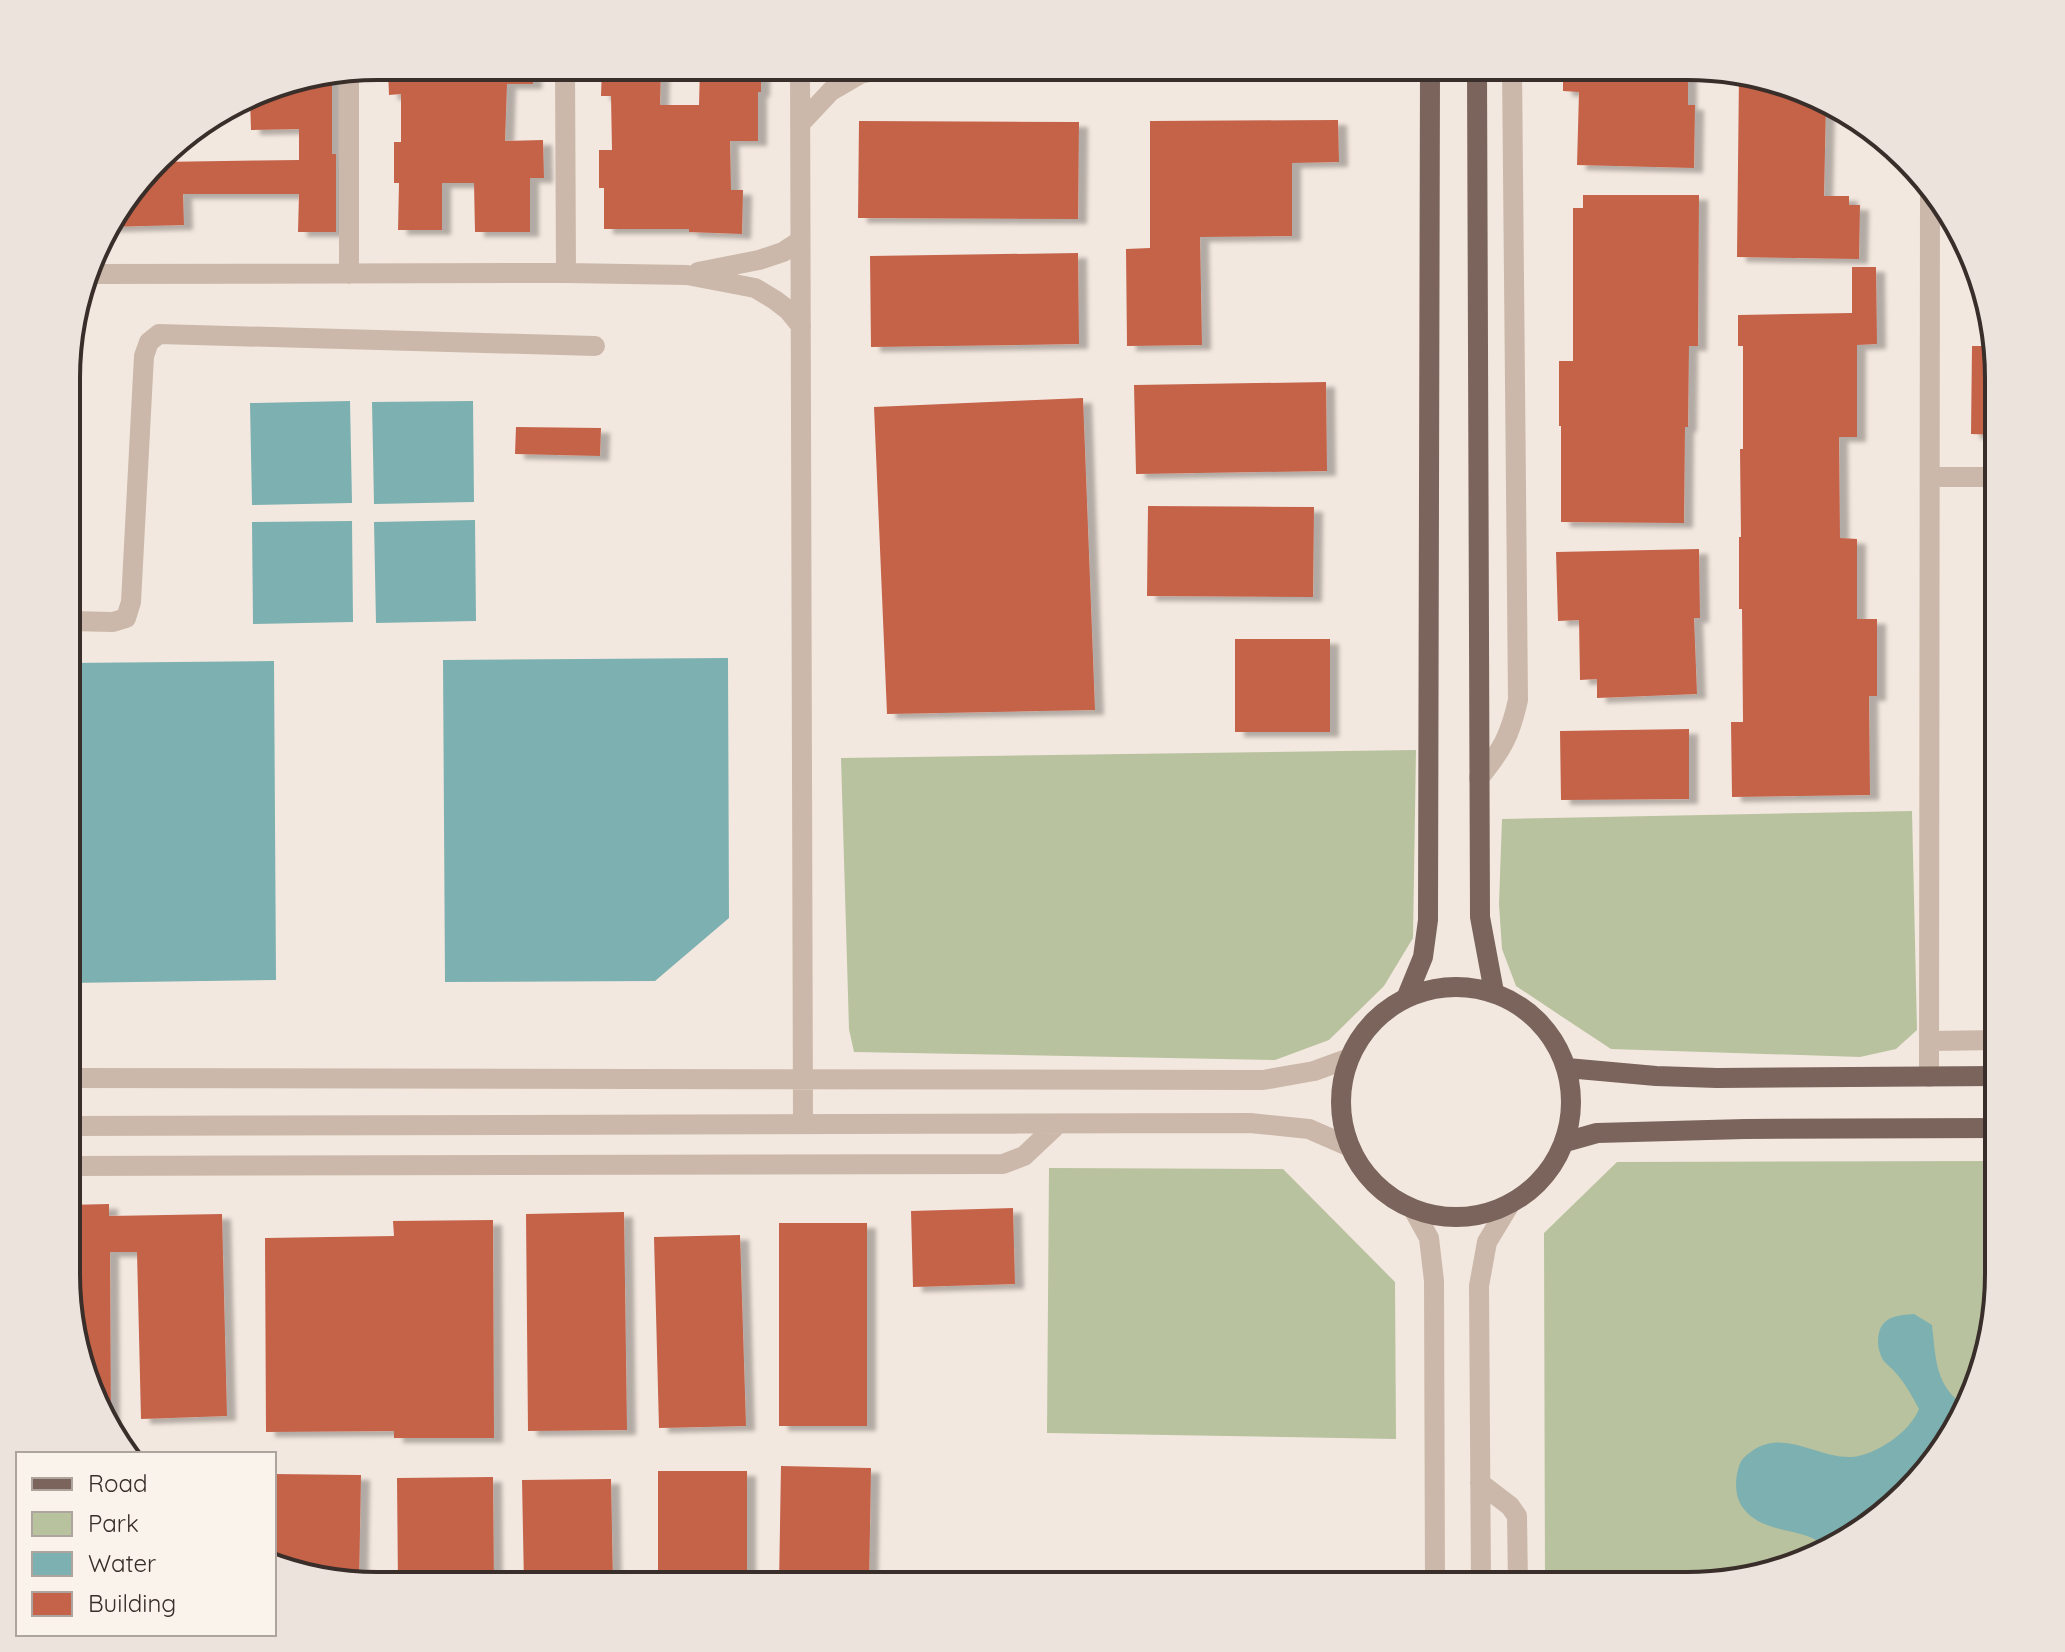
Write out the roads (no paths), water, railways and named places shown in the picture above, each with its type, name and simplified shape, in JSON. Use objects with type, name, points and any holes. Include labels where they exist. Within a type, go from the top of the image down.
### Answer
[{"type":"main road","points":[[1407,996],[1423,957],[1428,920],[1430,80]]},
{"type":"main road","points":[[1477,80],[1480,917],[1494,992]]},
{"type":"main road","points":[[1450,985],[1494,992],[1540,1021],[1567,1068],[1572,1105],[1565,1142],[1543,1178],[1510,1204],[1462,1217],[1413,1209],[1386,1194],[1364,1172],[1348,1146],[1339,1102],[1347,1059],[1371,1021],[1407,996],[1450,985]]},
{"type":"main road","points":[[1567,1068],[1717,1078],[1985,1076]]},
{"type":"main road","points":[[1565,1142],[1597,1133],[1985,1128]]},
{"type":"street","points":[[565,80],[566,273]]},
{"type":"street","points":[[800,80],[803,1124]]},
{"type":"street","points":[[800,124],[831,91],[850,80]]},
{"type":"street","points":[[1479,778],[1506,741],[1518,700],[1512,80]]},
{"type":"street","points":[[349,82],[349,274]]},
{"type":"street","points":[[1929,1077],[1930,206]]},
{"type":"street","points":[[687,275],[759,260],[783,252],[800,241]]},
{"type":"street","points":[[99,274],[687,275],[755,288],[788,310],[801,326]]},
{"type":"street","points":[[80,621],[113,622],[126,618],[131,602],[144,356],[149,342],[159,334],[595,346]]},
{"type":"street","points":[[1930,477],[1985,477]]},
{"type":"street","points":[[1930,1041],[1985,1040]]},
{"type":"street","points":[[80,1078],[1263,1080],[1314,1071],[1347,1059]]},
{"type":"street","points":[[80,1126],[1250,1123],[1309,1129],[1348,1146]]},
{"type":"street","points":[[80,1166],[1003,1164],[1024,1156],[1058,1124]]},
{"type":"street","points":[[1481,1572],[1479,1286],[1487,1242],[1510,1204]]},
{"type":"street","points":[[1413,1209],[1429,1238],[1434,1281],[1435,1572]]},
{"type":"street","points":[[1480,1483],[1510,1506],[1517,1516],[1518,1572]]},
{"type":"water","points":[[350,401],[352,503],[252,505],[250,403]]},
{"type":"water","points":[[473,401],[474,502],[374,504],[372,402]]},
{"type":"water","points":[[475,520],[476,621],[376,623],[374,522]]},
{"type":"water","points":[[352,521],[353,622],[253,624],[252,522]]},
{"type":"water","points":[[728,658],[729,918],[655,981],[445,982],[443,660]]},
{"type":"water","points":[[274,661],[276,980],[80,983],[80,663]]},
{"type":"water","points":[[1914,1314],[1932,1325],[1939,1371],[1957,1400],[1935,1439],[1898,1485],[1852,1522],[1818,1541],[1772,1527],[1750,1515],[1739,1501],[1736,1483],[1740,1464],[1752,1451],[1764,1445],[1789,1443],[1852,1457],[1871,1452],[1891,1441],[1915,1418],[1919,1409],[1902,1381],[1883,1360],[1879,1349],[1881,1327],[1897,1316]]}]
